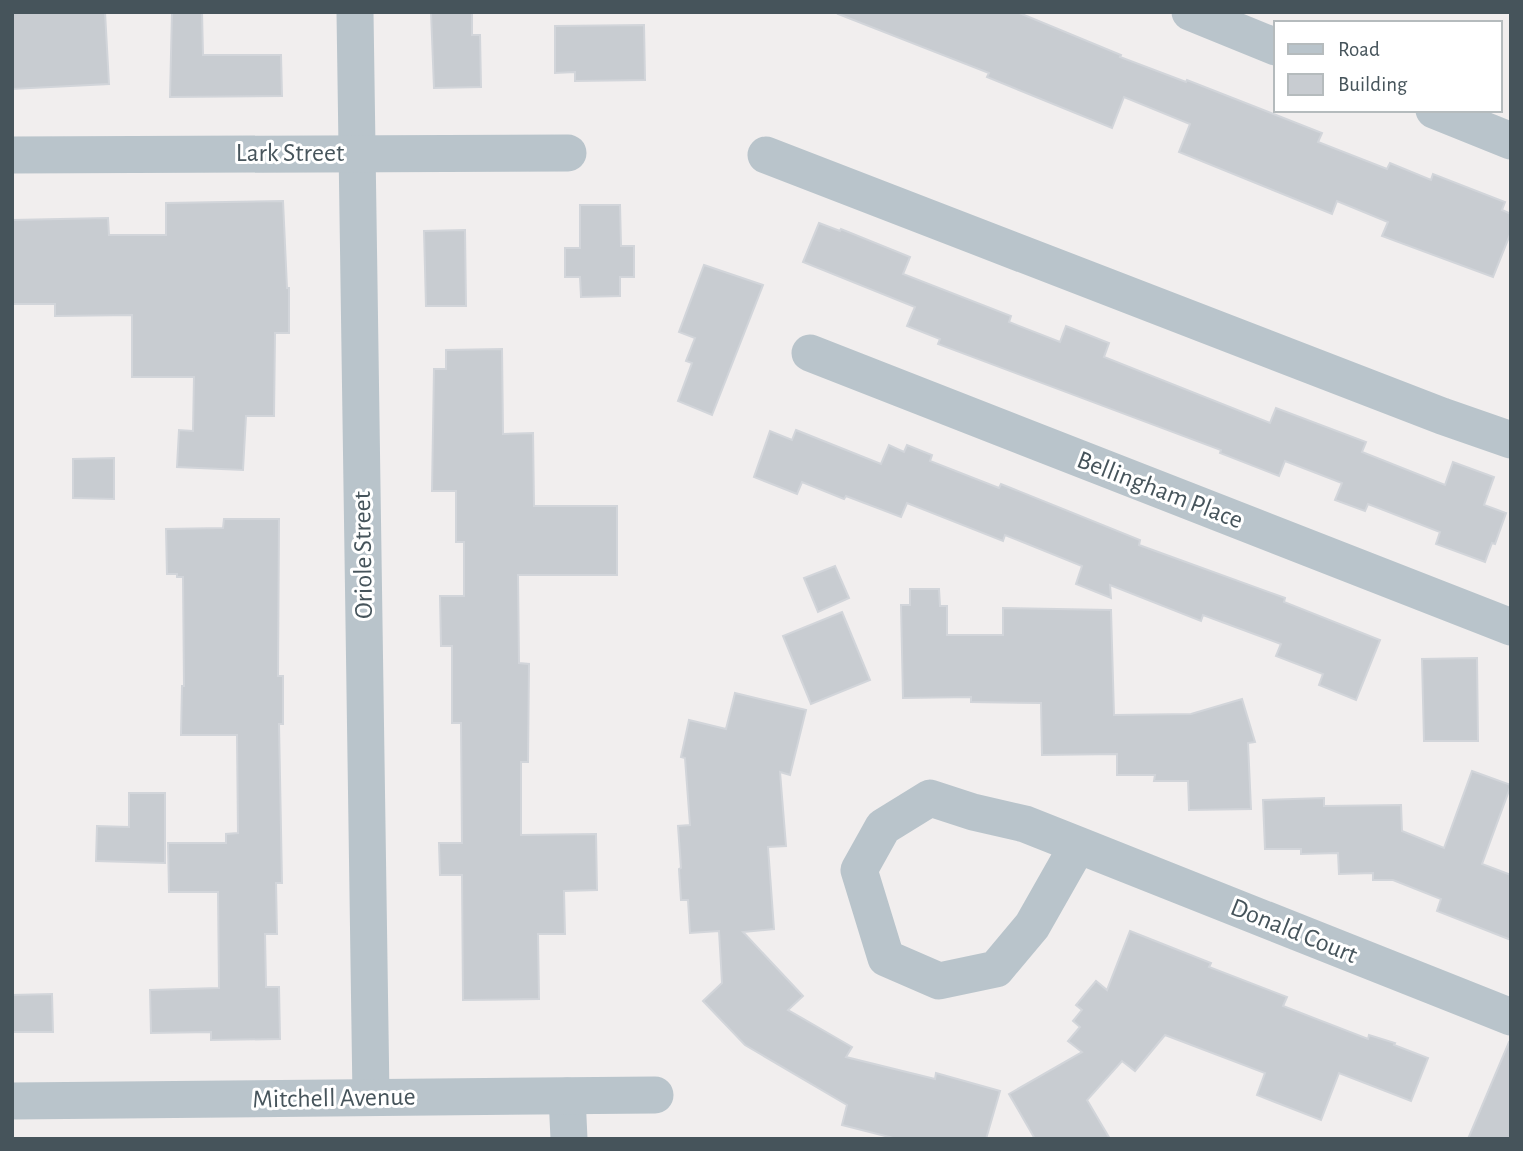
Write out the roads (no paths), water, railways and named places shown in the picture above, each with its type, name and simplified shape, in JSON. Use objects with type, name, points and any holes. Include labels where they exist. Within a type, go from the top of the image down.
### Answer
[{"type":"street","name":"Oriole Street","points":[[355,12],[372,1097]]},
{"type":"street","points":[[1190,12],[1274,46]]},
{"type":"street","points":[[1439,112],[1511,141]]},
{"type":"street","name":"Lark Street","points":[[12,155],[568,153]]},
{"type":"street","points":[[766,155],[1442,416],[1511,440]]},
{"type":"street","name":"Bellingham Place","points":[[810,353],[1511,627]]},
{"type":"street","name":"Donald Court","points":[[1078,845],[1032,926],[996,969],[939,981],[886,958],[859,870],[883,827],[930,798],[973,812],[1025,824],[1078,845],[1511,1017]]},
{"type":"street","points":[[567,1096],[569,1139]]},
{"type":"street","name":"Mitchell Avenue","points":[[12,1101],[655,1096]]}]
